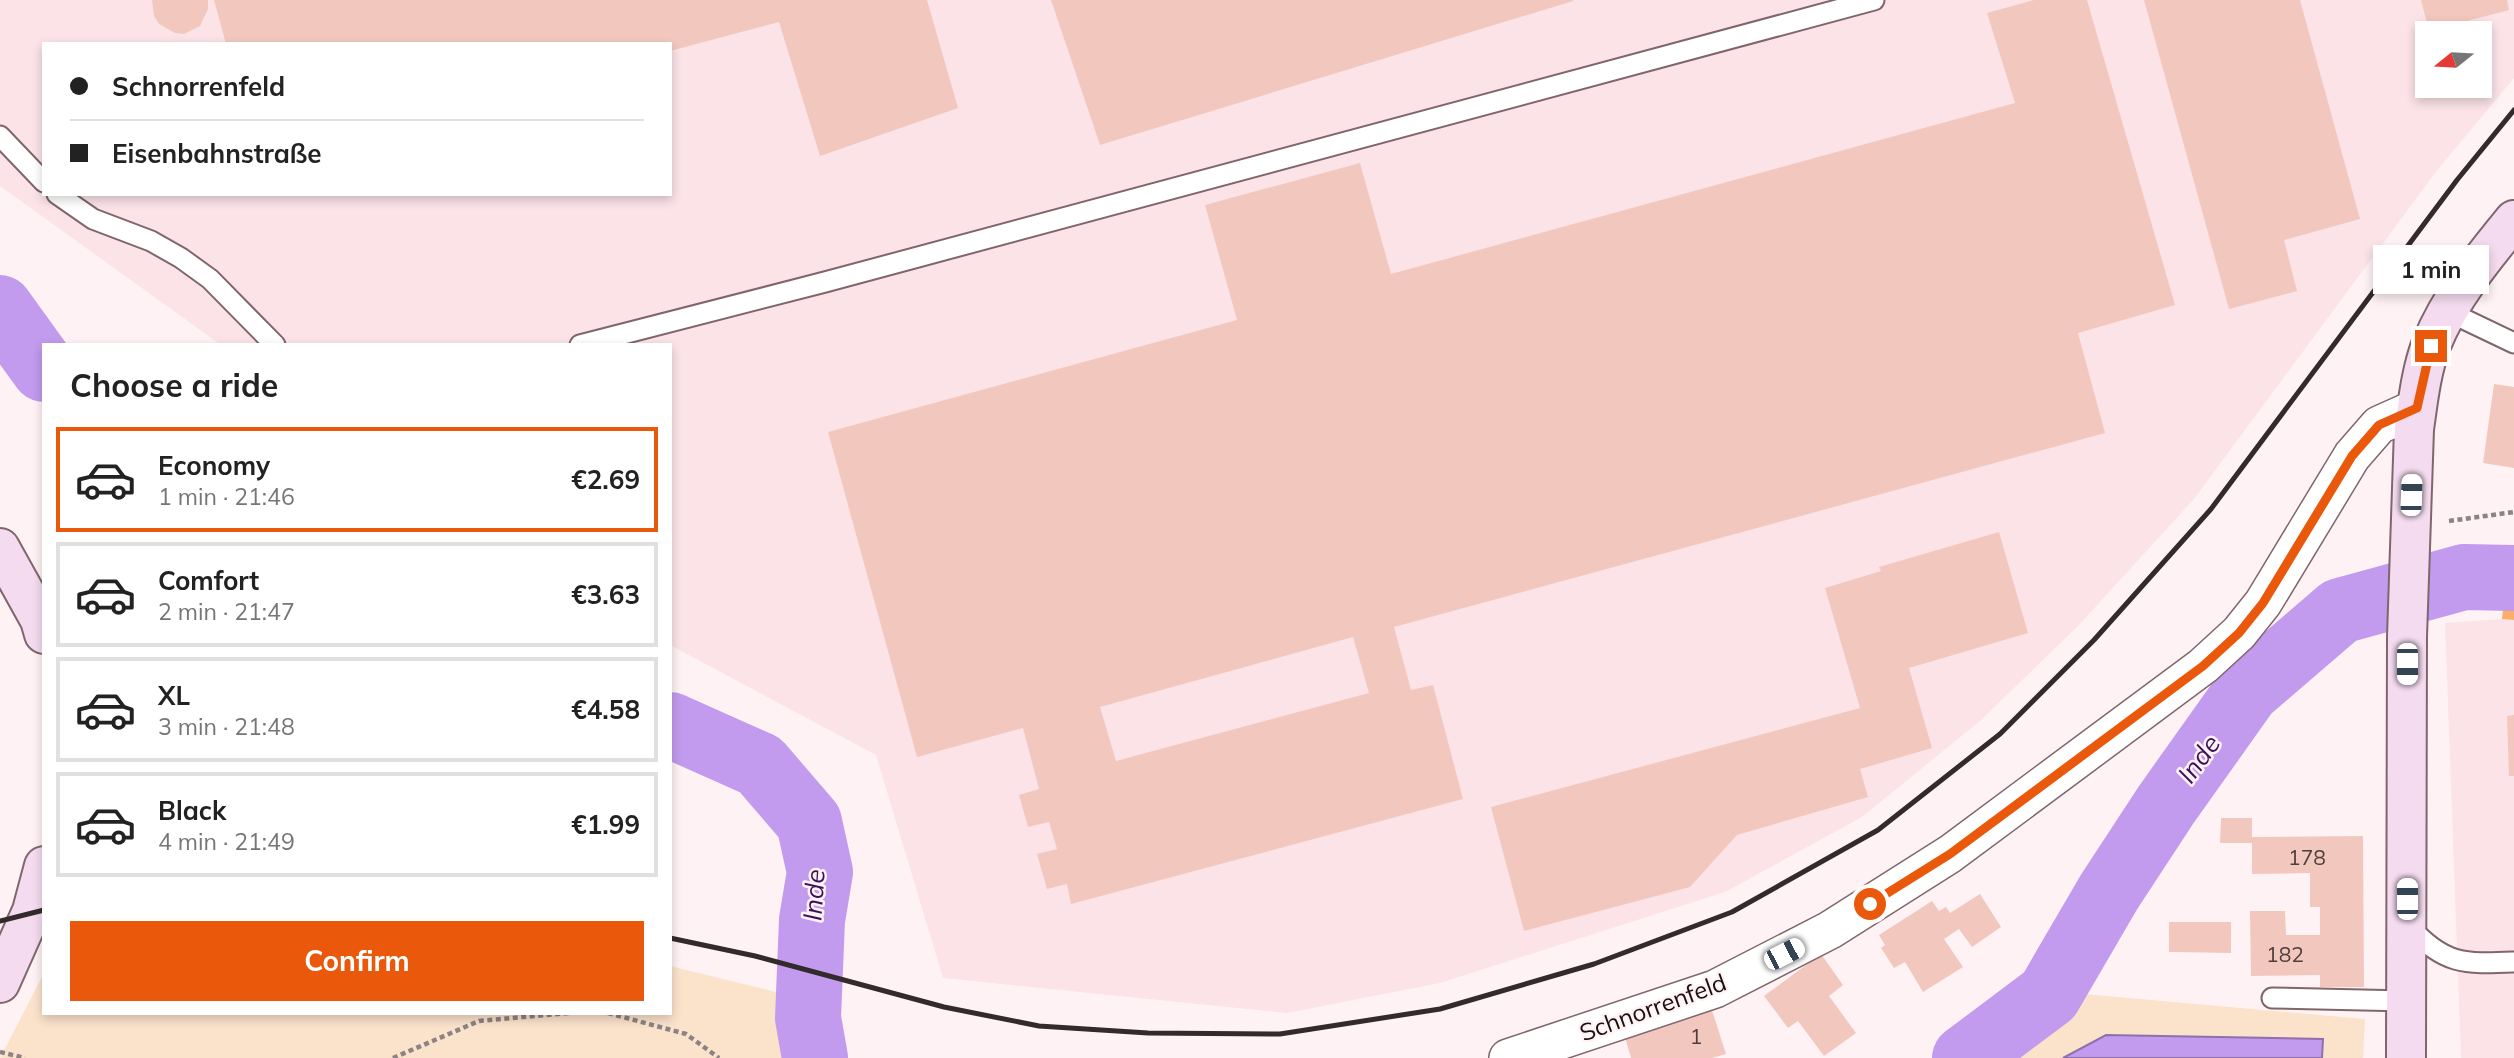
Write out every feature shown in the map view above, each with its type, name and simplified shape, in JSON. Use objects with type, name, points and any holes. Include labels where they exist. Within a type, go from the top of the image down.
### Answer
[{"type":"main road","points":[[2406,1058],[2407,637],[2417,408],[2431,346],[2447,311],[2475,267],[2514,220]]},
{"type":"main road","points":[[0,548],[42,624]]},
{"type":"main road","points":[[0,984],[32,911],[42,874]]},
{"type":"street","name":"Schnorrenfeld","points":[[1508,1058],[1715,989],[1830,930],[1950,854],[2203,666],[2239,633],[2263,603],[2352,456],[2379,425],[2417,408]]},
{"type":"lane","points":[[588,343],[852,275],[1874,0]]},
{"type":"lane","points":[[0,136],[42,180]]},
{"type":"lane","points":[[60,196],[93,219],[151,241],[181,258],[210,279],[273,343]]},
{"type":"lane","points":[[2447,311],[2514,343]]},
{"type":"lane","points":[[2407,924],[2424,944],[2445,956],[2469,963],[2514,962]]},
{"type":"lane","points":[[2272,998],[2407,1001]]},
{"type":"path","points":[[2410,540],[2514,512]]},
{"type":"path","points":[[393,1058],[479,1021],[546,1015]]},
{"type":"path","points":[[615,1015],[686,1034],[719,1058]]},
{"type":"path","points":[[0,1052],[25,1058]]},
{"type":"shaded area","points":[[0,0],[2514,0],[2514,78],[2438,169],[2194,499],[2078,626],[1980,721],[1862,817],[1725,892],[1440,983],[1287,1013],[943,978],[876,755],[672,646],[672,343],[218,343],[0,186]]},
{"type":"shaded area","points":[[2508,561],[2514,561],[2514,620],[2502,619]]},
{"type":"shaded area","points":[[2514,620],[2514,1058],[2461,1058],[2445,623]]},
{"type":"shaded area","points":[[672,966],[780,993],[799,1058],[0,1058],[42,977],[42,1015],[672,1015]]},
{"type":"shaded area","points":[[2084,994],[2365,1019],[2363,1058],[2322,1058],[2322,1039],[2106,1035],[2063,1058],[1990,1058]]},
{"type":"shaded area","points":[[2106,1035],[2323,1039],[2322,1058],[2063,1058]]},
{"type":"building","points":[[152,0],[208,0],[208,9],[200,26],[184,34],[175,33],[159,24],[154,16]]},
{"type":"building","points":[[214,0],[927,0],[958,108],[820,156],[779,22],[672,50],[672,42],[225,42]]},
{"type":"building","points":[[1051,0],[1573,0],[1573,1],[1100,145]]},
{"type":"building","points":[[2034,0],[2087,0],[2175,305],[2078,333],[2105,433],[1394,627],[1411,690],[1433,685],[1463,799],[1071,904],[1067,884],[1047,889],[1037,854],[1057,849],[1049,822],[1028,827],[1019,795],[1039,789],[1023,728],[917,757],[828,432],[1237,320],[1205,205],[1360,163],[1391,274],[2015,103],[1987,13]],"holes":[[[1353,637],[1369,693],[1116,761],[1100,707]]]},
{"type":"building","points":[[2144,0],[2300,0],[2360,219],[2284,240],[2297,291],[2229,309]]},
{"type":"building","points":[[2421,0],[2507,0],[2509,10],[2467,21],[2426,21]]},
{"type":"building","points":[[2494,384],[2514,387],[2514,468],[2483,463]]},
{"type":"building","points":[[1999,532],[2028,633],[1909,668],[1932,748],[1860,769],[1868,797],[1737,835],[1690,887],[1524,931],[1491,807],[1860,708],[1825,588],[1881,571],[1879,567]]},
{"type":"building","points":[[2514,715],[2514,776],[2509,776],[2507,716]]},
{"type":"building","points":[[2221,818],[2252,818],[2252,837],[2363,836],[2364,987],[2320,987],[2320,975],[2251,976],[2250,911],[2285,911],[2286,935],[2320,935],[2320,907],[2310,907],[2310,873],[2252,874],[2252,843],[2220,843]]},
{"type":"building","points":[[1980,894],[2001,927],[1972,947],[1959,929],[1944,939],[1963,967],[1923,992],[1905,962],[1894,968],[1881,948],[1885,945],[1879,935],[1932,901],[1939,911],[1946,907],[1950,913]]},
{"type":"building","points":[[2169,922],[2231,922],[2231,953],[2169,952]]},
{"type":"building","points":[[1821,954],[1843,985],[1829,996],[1856,1033],[1824,1056],[1798,1021],[1788,1028],[1764,996]]},
{"type":"building","points":[[1711,1007],[1726,1054],[1712,1058],[1631,1058],[1624,1034]]},
{"type":"waterway","name":"Inde","points":[[0,308],[42,366]]},
{"type":"waterway","name":"Inde","points":[[1965,1058],[2049,995],[2109,892],[2166,805],[2247,691],[2340,611],[2464,577],[2514,578]]},
{"type":"waterway","name":"Inde","points":[[672,726],[760,765],[809,822],[820,872],[812,920],[808,1018],[815,1058]]},
{"type":"railway","points":[[672,938],[755,956],[944,1007],[1039,1026],[1148,1033],[1280,1034],[1440,1009],[1594,964],[1732,912],[1878,830],[2000,734],[2094,640],[2211,509],[2457,180],[2514,110]]},
{"type":"railway","points":[[0,921],[42,910]]},
{"type":"route","points":[[1870,904],[1950,854],[2203,666],[2239,633],[2263,603],[2352,456],[2379,425],[2417,408],[2431,346]]}]
